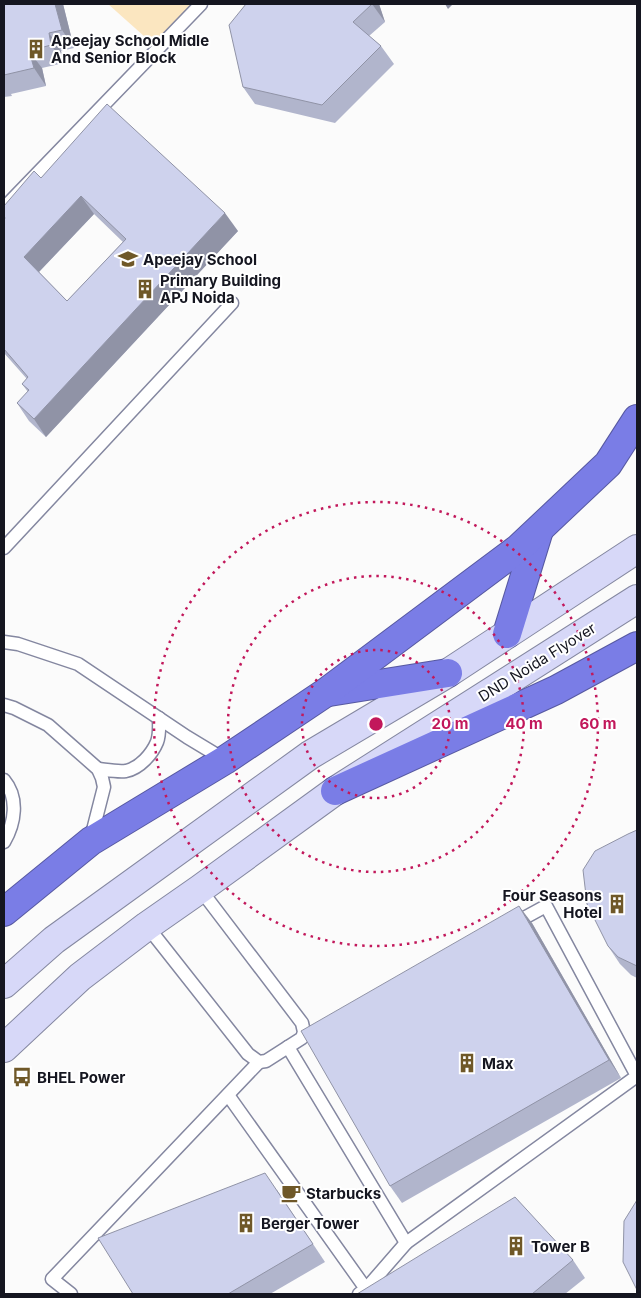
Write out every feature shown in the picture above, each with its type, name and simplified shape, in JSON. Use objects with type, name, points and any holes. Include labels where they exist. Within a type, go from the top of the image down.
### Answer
[{"type":"highway","points":[[4,912],[91,841],[225,760],[325,693],[519,548],[608,464],[637,419]]},
{"type":"highway","points":[[507,634],[540,528]]},
{"type":"highway","points":[[336,791],[556,690],[637,646]]},
{"type":"highway","points":[[325,693],[448,673]]},
{"type":"main road","points":[[4,984],[54,940],[310,755],[448,673],[637,549]]},
{"type":"main road","name":"DND Noida Flyover","points":[[4,1048],[80,977],[147,926],[336,791],[637,599]]},
{"type":"lane","points":[[4,208],[201,4]]},
{"type":"lane","points":[[4,548],[232,302]]},
{"type":"lane","points":[[4,642],[18,644],[78,664],[187,737],[225,760]]},
{"type":"lane","points":[[7,708],[48,725],[98,769],[104,787],[91,841]]},
{"type":"lane","points":[[98,769],[111,771],[126,770],[142,763],[149,756],[157,742],[159,718]]},
{"type":"lane","points":[[4,780],[10,788],[15,810],[8,835],[4,842]]},
{"type":"lane","points":[[200,889],[302,1023],[304,1032],[302,1038]]},
{"type":"lane","points":[[228,1095],[362,1291],[406,1243],[637,1076],[546,906],[502,930]]},
{"type":"lane","points":[[147,926],[248,1054],[259,1062]]},
{"type":"lane","points":[[71,1294],[52,1279],[259,1062],[266,1061],[320,1029]]},
{"type":"lane","points":[[288,1047],[406,1243]]},
{"type":"shaded area","points":[[108,4],[194,4],[154,45]]},
{"type":"building","name":"Apeejay School Midle And Senior Block","points":[[4,4],[55,4],[62,30],[49,33],[51,45],[29,51],[34,68],[4,75]]},
{"type":"building","points":[[246,4],[372,4],[353,22],[381,46],[322,105],[243,87],[229,25]]},
{"type":"building","name":"Primary Building APJ Noida","points":[[107,104],[225,213],[34,419],[17,403],[29,390],[22,384],[28,377],[4,349],[4,206],[34,171],[41,178]],"holes":[[[81,196],[126,239],[67,301],[24,257]]]},
{"type":"building","name":"Four Seasons Hotel","points":[[637,830],[637,966],[618,957],[608,946],[587,904],[583,870],[595,851]]},
{"type":"building","name":"Max","points":[[519,906],[609,1060],[390,1186],[301,1031]]},
{"type":"building","name":"Berger Tower","points":[[265,1173],[313,1244],[228,1294],[133,1294],[98,1238]]},
{"type":"building","name":"Tower B","points":[[515,1197],[573,1260],[532,1294],[357,1294]]},
{"type":"building","points":[[637,1200],[637,1290],[623,1262],[624,1221]]},
{"type":"place","name":"Apeejay School Midle And Senior Block","points":[[36,49]]},
{"type":"place","name":"Apeejay School","points":[[128,259]]},
{"type":"place","name":"Primary Building APJ Noida","points":[[145,289]]},
{"type":"place","name":"Four Seasons Hotel","points":[[617,904]]},
{"type":"place","name":"Max","points":[[467,1063]]},
{"type":"place","name":"BHEL Power","points":[[22,1077]]},
{"type":"place","name":"Starbucks","points":[[291,1193]]},
{"type":"place","name":"Berger Tower","points":[[246,1223]]},
{"type":"place","name":"Tower B","points":[[516,1246]]}]
